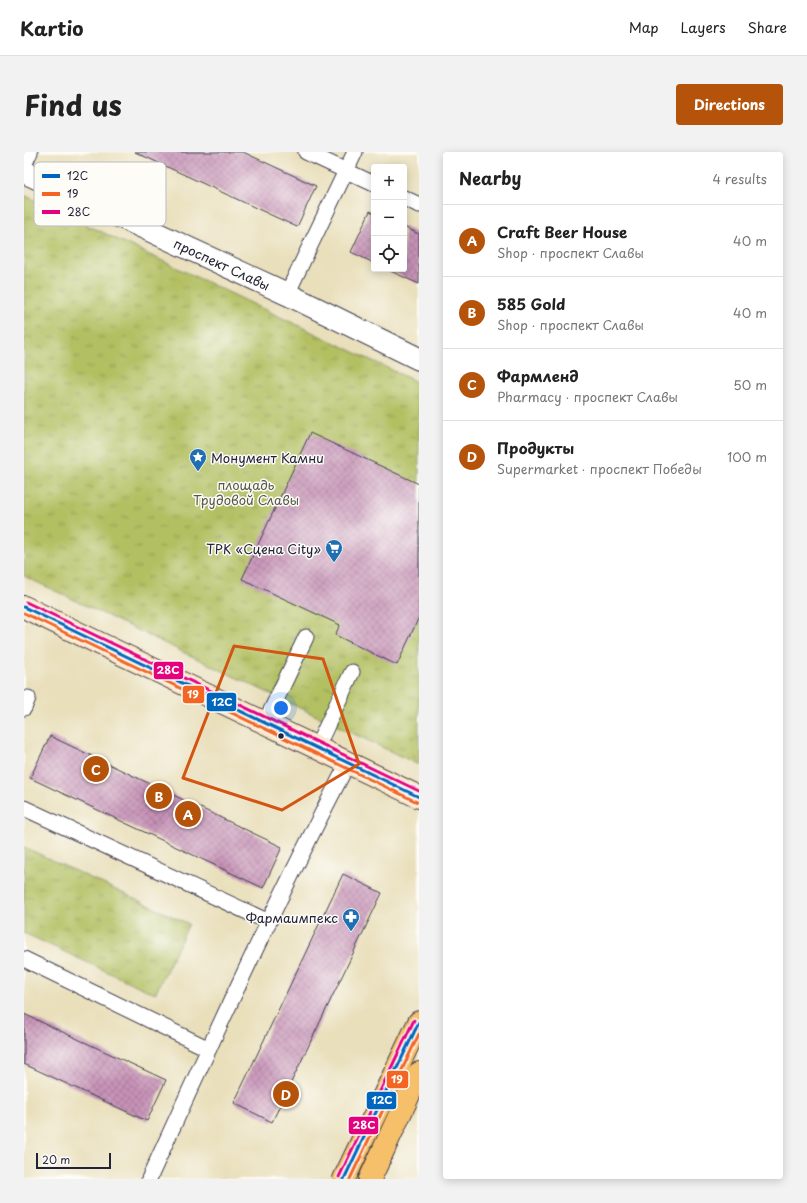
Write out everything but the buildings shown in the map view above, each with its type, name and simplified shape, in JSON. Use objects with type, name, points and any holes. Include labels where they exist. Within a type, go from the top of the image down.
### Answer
[{"type":"main road","points":[[24,607],[419,797]]},
{"type":"main road","points":[[344,1179],[419,1022]]},
{"type":"main road","points":[[370,1179],[419,1073]]},
{"type":"street","name":"проспект Славы","points":[[24,172],[34,177]]},
{"type":"street","name":"проспект Славы","points":[[140,226],[287,294],[419,359]]},
{"type":"lane","points":[[24,165],[30,152]]},
{"type":"lane","points":[[306,152],[371,182]]},
{"type":"lane","points":[[287,294],[355,152]]},
{"type":"lane","points":[[407,199],[419,205]]},
{"type":"lane","points":[[265,723],[306,637]]},
{"type":"lane","points":[[317,747],[352,672]]},
{"type":"lane","points":[[149,1179],[312,832],[348,763]]},
{"type":"lane","points":[[24,808],[269,922]]},
{"type":"lane","points":[[24,959],[209,1049]]},
{"type":"highlighted area","points":[[234,646],[323,659],[359,764],[282,810],[183,778]]},
{"type":"green space","name":"площадь Трудовой Славы","points":[[24,195],[34,200],[34,226],[89,226],[419,383],[419,765],[24,576]]},
{"type":"green space","points":[[24,847],[189,924],[155,994],[24,933]]},
{"type":"transit line","name":"28С","points":[[26,602],[419,791]]},
{"type":"transit line","name":"12С","points":[[24,607],[419,797]]},
{"type":"transit line","name":"19","points":[[24,613],[417,802]]},
{"type":"transit line","name":"28С","points":[[339,1177],[414,1020]]},
{"type":"transit line","name":"12С","points":[[344,1179],[419,1022]]},
{"type":"transit line","name":"19","points":[[350,1179],[419,1034]]},
{"type":"place","name":"Монумент Камни","points":[[198,472]]},
{"type":"place","name":"ТРК «Сцена City»","points":[[334,563]]},
{"type":"place","name":"Фармленд","points":[[96,769]]},
{"type":"place","name":"585 Gold","points":[[159,796]]},
{"type":"place","name":"Craft Beer House","points":[[188,814]]},
{"type":"place","name":"Фармаимпекс","points":[[351,932]]},
{"type":"place","name":"Продукты","points":[[286,1094]]}]
